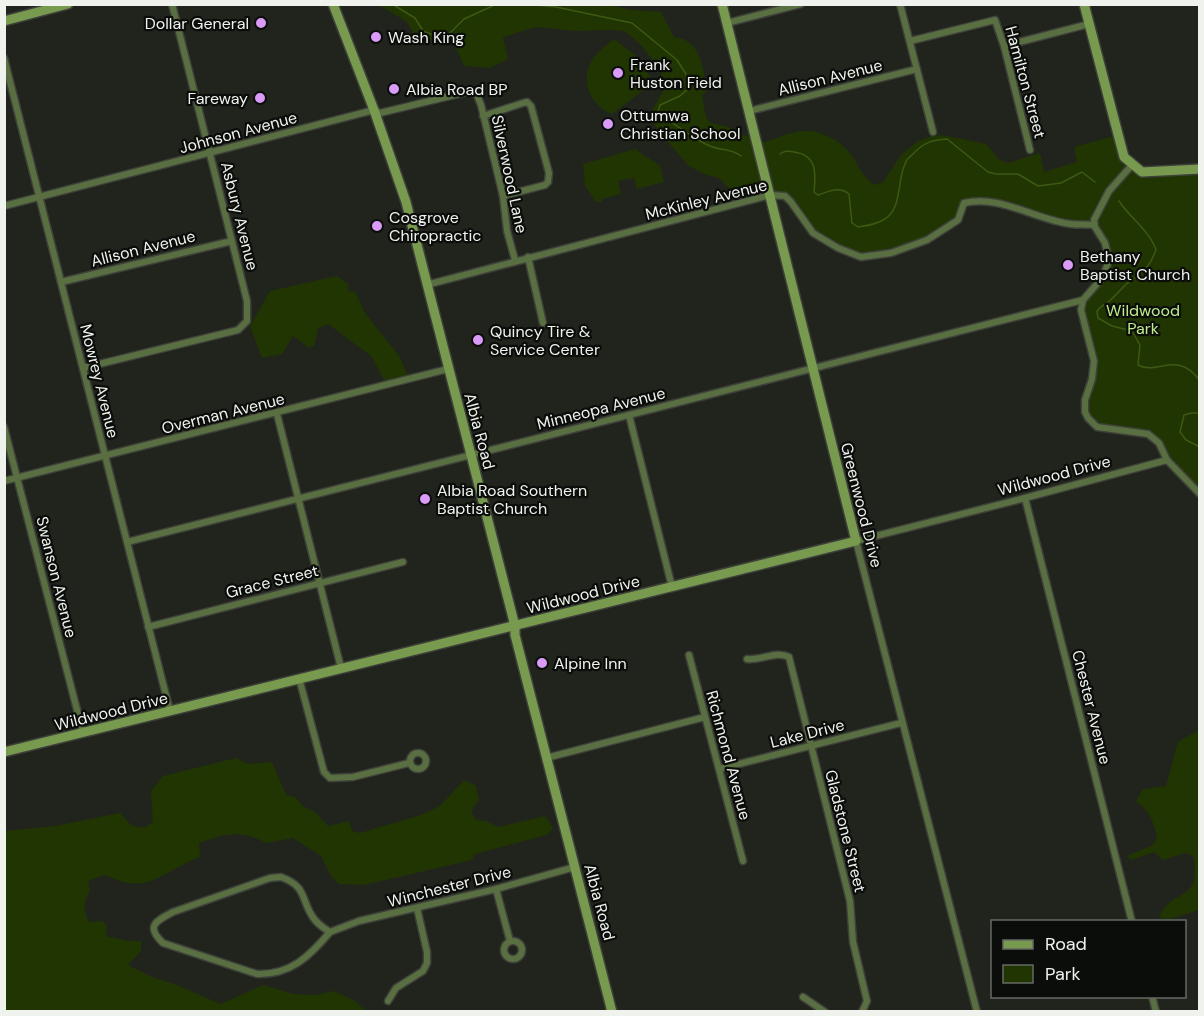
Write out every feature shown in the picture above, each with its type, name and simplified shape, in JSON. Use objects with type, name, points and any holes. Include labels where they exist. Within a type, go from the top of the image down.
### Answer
[{"type":"street","points":[[4,21],[68,4]]},
{"type":"street","name":"Asbury Avenue","points":[[83,368],[242,328],[247,321],[247,302],[172,4]]},
{"type":"street","name":"Albia Road","points":[[333,4],[374,110],[406,202],[612,1011]]},
{"type":"street","name":"Greenwood Drive","points":[[722,4],[901,723],[976,1011]]},
{"type":"street","points":[[727,24],[801,4]]},
{"type":"street","points":[[900,4],[933,132]]},
{"type":"street","points":[[1084,4],[1124,157],[1142,172],[1200,169]]},
{"type":"street","name":"Hamilton Street","points":[[910,41],[995,20],[1004,46],[1030,150]]},
{"type":"street","points":[[1004,46],[1089,24]]},
{"type":"street","name":"Mowrey Avenue","points":[[4,58],[170,711]]},
{"type":"street","name":"Allison Avenue","points":[[749,111],[917,69]]},
{"type":"street","name":"Johnson Avenue","points":[[4,206],[374,110],[380,113],[471,91],[477,95]]},
{"type":"street","name":"Silverwood Lane","points":[[477,95],[503,196],[507,231],[515,260]]},
{"type":"street","points":[[483,116],[526,102],[531,106],[550,176],[545,185],[503,196]]},
{"type":"street","points":[[1132,165],[1109,190],[1098,210],[1094,225],[1105,243],[1109,260],[1096,287],[1083,300],[1082,310],[1094,361],[1092,379],[1085,400],[1086,412],[1088,418],[1097,427],[1148,434],[1159,443],[1167,460],[1200,494]]},
{"type":"street","name":"McKinley Avenue","points":[[426,285],[770,195],[785,196],[813,233],[838,248],[861,257],[891,253],[927,240],[958,220],[964,203],[974,201],[991,203],[1070,224],[1094,225]]},
{"type":"street","name":"Allison Avenue","points":[[61,282],[232,241]]},
{"type":"street","points":[[528,257],[543,323]]},
{"type":"street","name":"Minneopa Avenue","points":[[127,542],[1083,300]]},
{"type":"street","name":"Overman Avenue","points":[[4,481],[277,414],[448,369]]},
{"type":"street","points":[[277,414],[341,668]]},
{"type":"street","points":[[629,415],[672,587]]},
{"type":"street","name":"Swanson Avenue","points":[[4,427],[82,733]]},
{"type":"street","name":"Wildwood Drive","points":[[4,752],[856,541],[1167,460]]},
{"type":"street","name":"Chester Avenue","points":[[1025,498],[1132,920]]},
{"type":"street","name":"Grace Street","points":[[148,627],[403,562]]},
{"type":"street","name":"Gladstone Street","points":[[747,659],[755,660],[781,654],[789,657],[850,902],[853,942],[867,1000],[862,1011]]},
{"type":"street","name":"Richmond Avenue","points":[[689,655],[743,861]]},
{"type":"street","points":[[299,678],[324,772],[330,778],[353,777],[409,763]]},
{"type":"street","points":[[546,758],[705,717]]},
{"type":"street","name":"Lake Drive","points":[[719,769],[901,723]]},
{"type":"street","name":"Winchester Drive","points":[[330,932],[359,921],[496,889],[575,867]]},
{"type":"street","points":[[281,877],[292,881],[300,888],[315,921],[330,932],[297,964],[270,975],[256,974],[163,943],[154,930],[159,920],[173,912],[270,878],[281,877]]},
{"type":"street","points":[[496,889],[510,941]]},
{"type":"street","points":[[388,1001],[396,988],[423,971],[427,963],[427,952],[417,908]]},
{"type":"street","points":[[803,997],[825,1011]]},
{"type":"green space","name":"Wildwood Park","points":[[606,4],[631,10],[661,12],[674,37],[683,39],[693,46],[700,58],[706,92],[702,95],[706,118],[711,123],[725,126],[762,143],[802,131],[827,136],[848,151],[865,176],[875,185],[883,182],[901,155],[918,141],[943,135],[986,144],[1000,160],[1008,163],[1040,153],[1044,172],[1077,162],[1074,147],[1118,135],[1121,148],[1142,172],[1199,173],[1199,489],[1181,472],[1174,459],[1167,460],[1159,443],[1148,434],[1097,427],[1085,412],[1093,369],[1081,310],[1083,300],[1108,266],[1105,243],[1095,227],[1070,224],[991,203],[964,203],[958,220],[909,247],[861,257],[813,233],[785,196],[742,202],[719,178],[704,174],[689,166],[659,132],[649,116],[663,91],[661,71],[642,46],[625,31],[576,31],[536,27],[503,37],[508,59],[490,68],[464,66],[453,40],[433,41],[415,36],[407,22],[379,5]]},
{"type":"green space","name":"Frank Huston Field","points":[[614,39],[639,58],[650,77],[646,88],[612,114],[597,104],[588,89],[587,80],[591,63],[598,53]]},
{"type":"green space","points":[[635,149],[660,166],[664,182],[637,189],[634,178],[618,181],[621,194],[602,199],[602,202],[596,202],[585,186],[583,164]]},
{"type":"green space","points":[[337,276],[348,284],[349,292],[355,291],[365,313],[400,357],[409,379],[387,385],[371,356],[328,324],[318,328],[314,346],[308,347],[293,336],[282,354],[262,358],[250,326],[270,291]]},
{"type":"green space","points":[[1199,730],[1199,910],[1170,919],[1159,918],[1170,902],[1190,888],[1194,881],[1193,856],[1185,853],[1163,860],[1154,852],[1131,860],[1127,856],[1153,845],[1157,838],[1151,817],[1136,801],[1143,789],[1166,786],[1178,742]]},
{"type":"green space","points":[[236,758],[248,764],[272,762],[286,795],[295,797],[303,806],[315,812],[328,826],[349,821],[352,831],[360,833],[421,815],[440,806],[464,780],[476,786],[479,800],[471,811],[476,820],[486,821],[498,827],[545,816],[553,828],[547,835],[475,854],[472,860],[364,885],[339,884],[331,876],[321,856],[293,838],[266,843],[241,834],[225,835],[199,843],[200,857],[155,880],[133,883],[105,875],[88,881],[90,891],[85,906],[89,922],[103,921],[107,927],[106,936],[141,941],[141,951],[128,965],[154,978],[221,1004],[263,985],[293,994],[315,995],[334,991],[355,1001],[366,1011],[5,1011],[5,831],[55,826],[120,813],[132,826],[144,828],[153,822],[151,791],[163,776]]},
{"type":"waterway","points":[[392,4],[415,18],[423,31],[435,36],[450,33],[464,19],[497,4]]},
{"type":"waterway","points":[[525,4],[556,7],[632,23],[677,60],[686,74],[688,89],[680,96],[660,105],[658,112],[703,143],[741,156]]},
{"type":"waterway","points":[[780,154],[787,151],[794,152],[802,154],[811,161],[815,172],[814,192],[818,195],[838,190],[849,194],[852,223],[858,227],[879,222],[890,214],[897,201],[906,161],[921,147],[937,140],[947,139],[988,172],[1018,174],[1038,186],[1061,183],[1082,172],[1095,182]]},
{"type":"waterway","points":[[1119,201],[1145,231],[1156,250],[1145,269],[1098,309],[1098,318],[1112,326],[1132,331],[1140,345],[1138,365],[1145,368],[1168,365],[1184,367],[1200,381]]},
{"type":"waterway","points":[[1200,413],[1184,415],[1180,432],[1186,440],[1200,447]]},
{"type":"place","name":"Dollar General","points":[[261,23]]},
{"type":"place","name":"Wash King","points":[[376,37]]},
{"type":"place","name":"Frank Huston Field","points":[[618,73]]},
{"type":"place","name":"Albia Road BP","points":[[394,89]]},
{"type":"place","name":"Fareway","points":[[260,98]]},
{"type":"place","name":"Ottumwa Christian School","points":[[608,124]]},
{"type":"place","name":"Cosgrove Chiropractic","points":[[377,226]]},
{"type":"place","name":"Bethany Baptist Church","points":[[1068,265]]},
{"type":"place","name":"Quincy Tire & Service Center","points":[[478,340]]},
{"type":"place","name":"Albia Road Southern Baptist Church","points":[[425,499]]},
{"type":"place","name":"Alpine Inn","points":[[542,663]]}]
